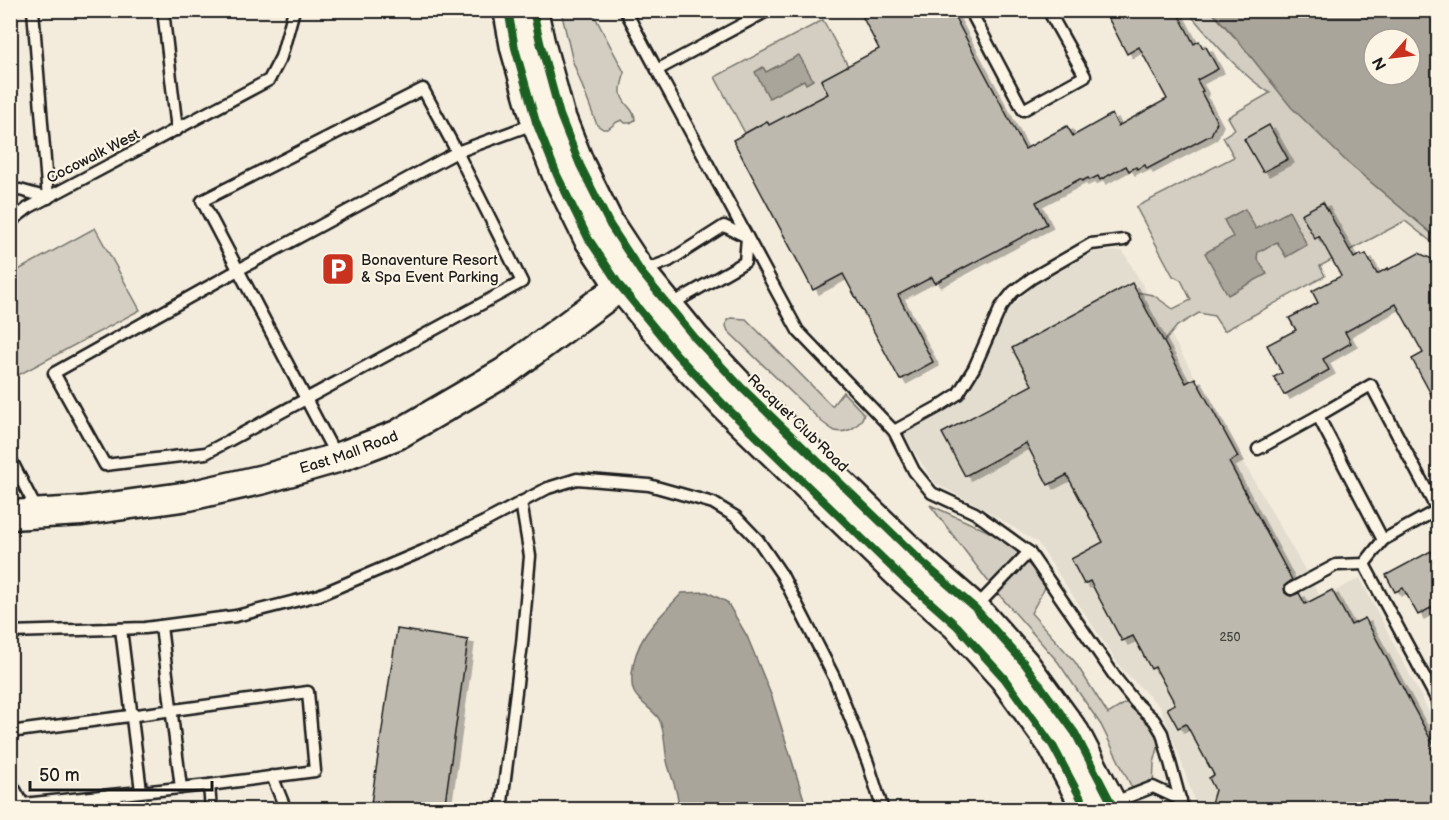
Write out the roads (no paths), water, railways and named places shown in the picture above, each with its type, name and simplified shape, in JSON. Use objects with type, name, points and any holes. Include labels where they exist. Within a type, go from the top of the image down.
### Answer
[{"type":"street","name":"Racquet Club Road","points":[[508,10],[515,48],[536,122],[557,175],[588,238],[695,338],[742,388],[922,562],[966,617],[1004,678],[1053,746],[1103,808]]},
{"type":"street","name":"Racquet Club Road","points":[[534,10],[540,42],[560,115],[580,165],[676,354],[724,405],[905,580],[966,617]]},
{"type":"street","name":"East Mall Road","points":[[10,515],[82,511],[189,496],[264,479],[337,458],[397,435],[644,291]]},
{"type":"lane","name":"Cocowalk West","points":[[33,10],[48,198],[269,80],[281,57],[294,10]]},
{"type":"lane","points":[[163,10],[177,130]]},
{"type":"lane","points":[[625,10],[798,331],[894,431],[914,471],[932,493],[975,513],[1029,552],[1118,681],[1154,720],[1162,733],[1180,806]]},
{"type":"lane","points":[[657,70],[769,10]]},
{"type":"lane","points":[[970,10],[1023,110],[1085,76],[1048,10]]},
{"type":"lane","points":[[337,458],[306,399],[238,270],[202,201],[423,89],[457,152],[522,282],[306,399],[206,453],[105,465],[54,373],[238,270],[457,152],[536,122]]},
{"type":"lane","points":[[10,191],[20,190],[48,198]]},
{"type":"lane","points":[[10,222],[28,208],[48,198]]},
{"type":"lane","points":[[644,291],[669,261],[724,226],[747,237]]},
{"type":"lane","points":[[644,291],[744,262],[747,237]]},
{"type":"lane","points":[[894,431],[958,394],[974,368],[1000,307],[1013,292],[1032,278],[1091,244],[1124,240]]},
{"type":"lane","points":[[1258,449],[1371,385],[1437,510],[1383,540],[1364,564],[1336,565],[1291,589]]},
{"type":"lane","points":[[1318,416],[1383,540]]},
{"type":"lane","points":[[10,458],[39,513]]},
{"type":"lane","points":[[10,632],[145,628],[236,616],[319,595],[423,551],[548,488],[577,479],[649,485],[713,503],[736,517],[758,540],[782,575],[834,677],[868,763],[883,810]]},
{"type":"lane","points":[[501,810],[522,644],[530,556],[521,502]]},
{"type":"lane","points":[[966,617],[1029,552]]},
{"type":"lane","points":[[1364,564],[1438,702]]},
{"type":"lane","points":[[161,626],[181,788]]},
{"type":"lane","points":[[121,629],[141,791]]},
{"type":"lane","points":[[10,732],[308,692],[315,771],[141,791],[50,805],[23,804],[10,781]]},
{"type":"lane","points":[[272,776],[286,810]]},
{"type":"lane","points":[[209,784],[211,810]]},
{"type":"lane","points":[[1103,808],[1153,787],[1180,806]]},
{"type":"lane","points":[[116,795],[117,810]]},
{"type":"place","name":"Bonaventure Resort & Spa Event Parking","points":[[338,269]]}]
